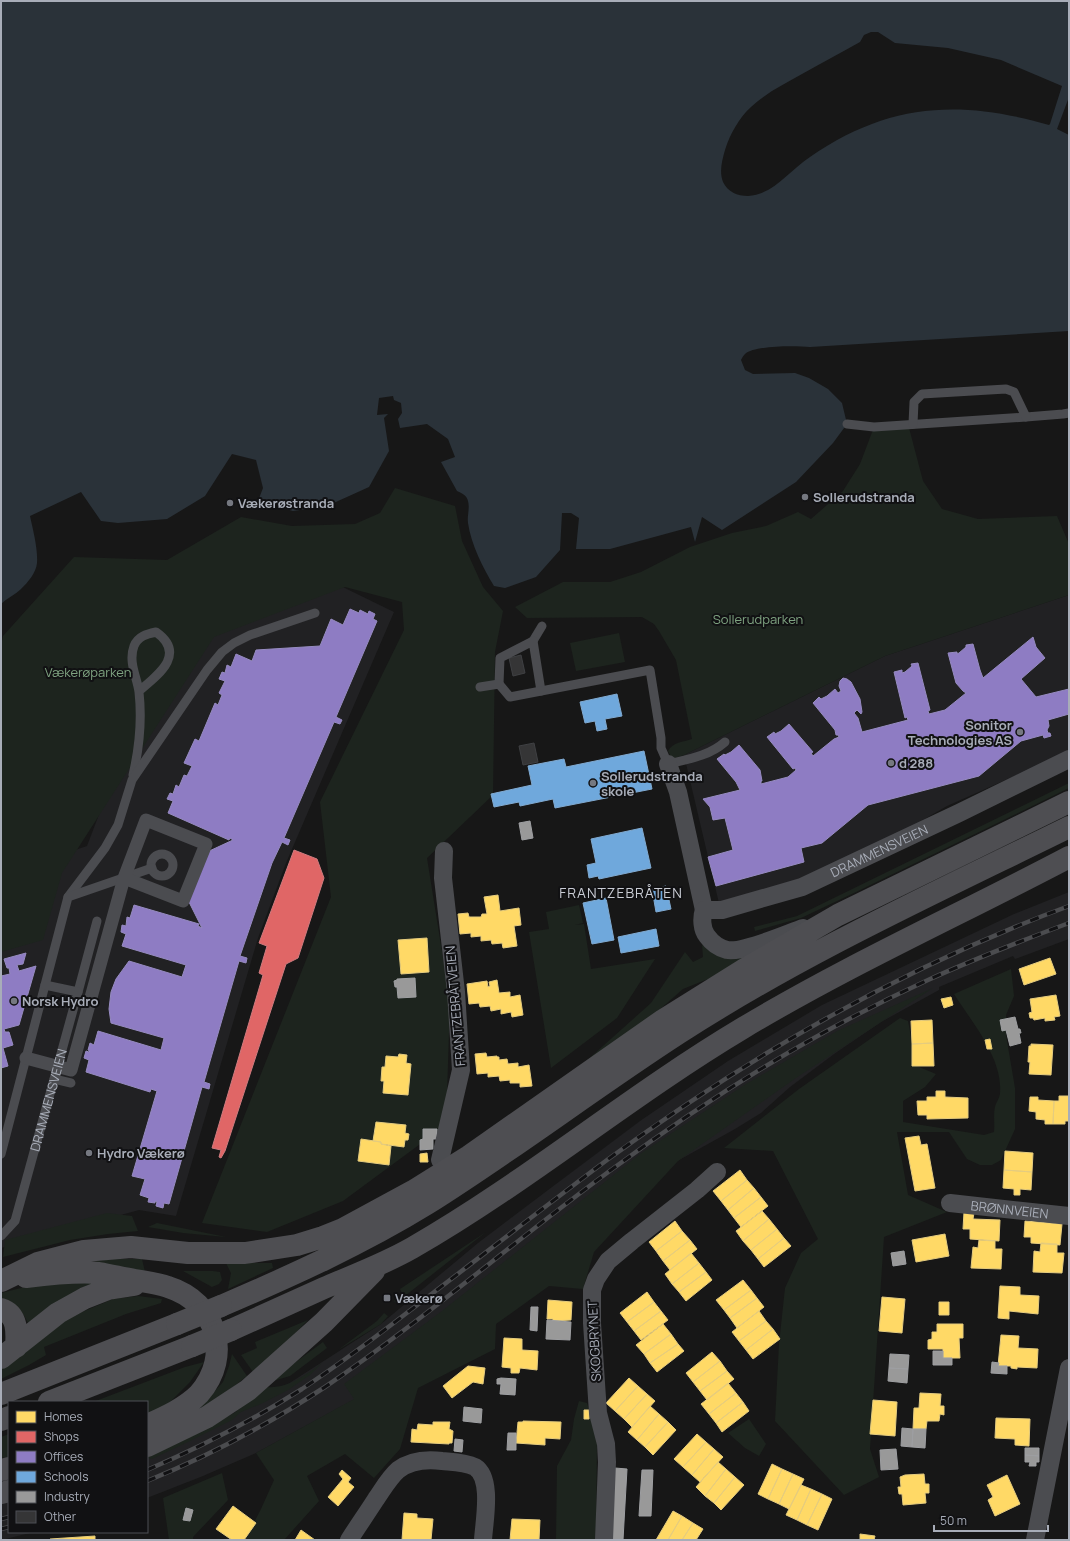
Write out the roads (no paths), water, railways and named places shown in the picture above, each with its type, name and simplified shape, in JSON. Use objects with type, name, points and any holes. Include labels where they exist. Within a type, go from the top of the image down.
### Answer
[{"type":"highway","points":[[1,1281],[38,1263],[61,1256],[84,1252],[131,1247],[218,1254],[268,1251],[297,1245],[343,1229],[413,1191],[469,1156],[663,1020],[744,970],[838,915],[1069,802]]},
{"type":"highway","points":[[1,1394],[177,1324],[310,1267],[424,1205],[486,1166],[678,1034],[774,976],[828,946],[1069,827]]},
{"type":"highway","points":[[52,1401],[231,1330],[382,1264],[410,1249],[499,1195],[640,1095],[743,1028],[841,973],[990,899],[1069,857]]},
{"type":"highway","points":[[148,1446],[207,1417],[248,1390],[324,1322],[382,1264]]},
{"type":"highway","points":[[1,1281],[70,1273],[99,1273],[169,1287],[191,1298],[200,1306],[213,1327],[218,1350],[214,1368],[207,1382],[198,1394],[185,1405],[165,1417],[148,1425]]},
{"type":"highway","points":[[8,1352],[58,1313],[85,1298],[108,1289],[151,1283]]},
{"type":"highway","points":[[1,1309],[5,1310],[14,1318],[18,1330],[8,1352]]},
{"type":"street","name":"DRAMMENSVEIEN","points":[[704,910],[722,910],[802,887],[1069,759]]},
{"type":"street","points":[[668,764],[678,792],[704,910],[702,916],[705,934],[718,946],[728,950],[744,948],[838,915]]},
{"type":"street","points":[[26,1058],[56,1072],[72,1070],[124,878],[146,820],[206,844],[183,901],[124,878]]},
{"type":"street","name":"FRANTZEBRÅTVEIEN","points":[[440,1160],[461,1070],[456,992],[443,878],[444,851]]},
{"type":"street","name":"SKOGBRYNET","points":[[604,1540],[607,1462],[606,1444],[598,1413],[592,1323],[592,1290],[596,1279],[608,1261],[632,1240],[697,1190],[717,1172]]},
{"type":"street","name":"BRØNNVEIEN","points":[[950,1203],[1069,1216]]},
{"type":"street","points":[[1035,1540],[1069,1368]]},
{"type":"street","points":[[349,1540],[388,1481],[403,1467],[420,1460],[467,1464],[476,1468],[482,1474],[485,1481],[486,1492],[483,1540]]},
{"type":"lane","points":[[913,424],[914,402],[922,394],[1006,389],[1014,392],[1026,418]]},
{"type":"lane","points":[[847,424],[867,427],[1026,418],[1069,413]]},
{"type":"lane","points":[[132,780],[207,670],[222,652],[250,635],[315,613]]},
{"type":"lane","points":[[542,626],[533,640],[500,658],[499,684],[510,697],[650,670],[661,738],[661,748],[668,764],[705,755],[718,748],[725,742]]},
{"type":"lane","points":[[1,1154],[68,897],[105,848],[118,825],[132,780],[136,763],[139,731],[139,691],[132,660],[134,646],[145,634],[156,632],[165,638],[169,650],[168,662],[159,674],[139,691]]},
{"type":"lane","points":[[533,640],[541,691]]},
{"type":"lane","points":[[480,687],[499,684]]},
{"type":"lane","points":[[68,897],[152,868]]},
{"type":"lane","name":"DRAMMENSVEIEN","points":[[1,1236],[15,1221],[97,921]]},
{"type":"lane","points":[[45,985],[78,992]]},
{"type":"lane","points":[[56,1072],[71,1083]]},
{"type":"railway","points":[[148,1470],[187,1452],[265,1412],[302,1389],[382,1332],[607,1160],[716,1085],[772,1050],[887,986],[1007,930],[1069,906]]},
{"type":"railway","points":[[148,1481],[216,1450],[282,1414],[325,1387],[398,1335],[539,1224],[611,1170],[725,1091],[805,1043],[886,1000],[998,950],[1069,923]]},
{"type":"railway","points":[[1,1519],[8,1517]]},
{"type":"railway","points":[[1,1529],[8,1527]]},
{"type":"place","name":"Sollerudstranda","points":[[805,497]]},
{"type":"place","name":"Vækerøstranda","points":[[230,503]]},
{"type":"place","name":"Sonitor Technologies AS","points":[[1020,732]]},
{"type":"place","name":"d 288","points":[[891,763]]},
{"type":"place","name":"Sollerudstranda skole","points":[[593,783]]},
{"type":"place","name":"Norsk Hydro","points":[[14,1001]]},
{"type":"place","name":"Hydro Vækerø","points":[[89,1153]]},
{"type":"place","name":"Vækerø","points":[[387,1298]]},
{"type":"district","name":"FRANTZEBRÅTEN","points":[[621,893]]},
{"type":"park label","name":"Sollerudparken","points":[[758,619]]},
{"type":"park label","name":"Vækerøparken","points":[[88,672]]}]
